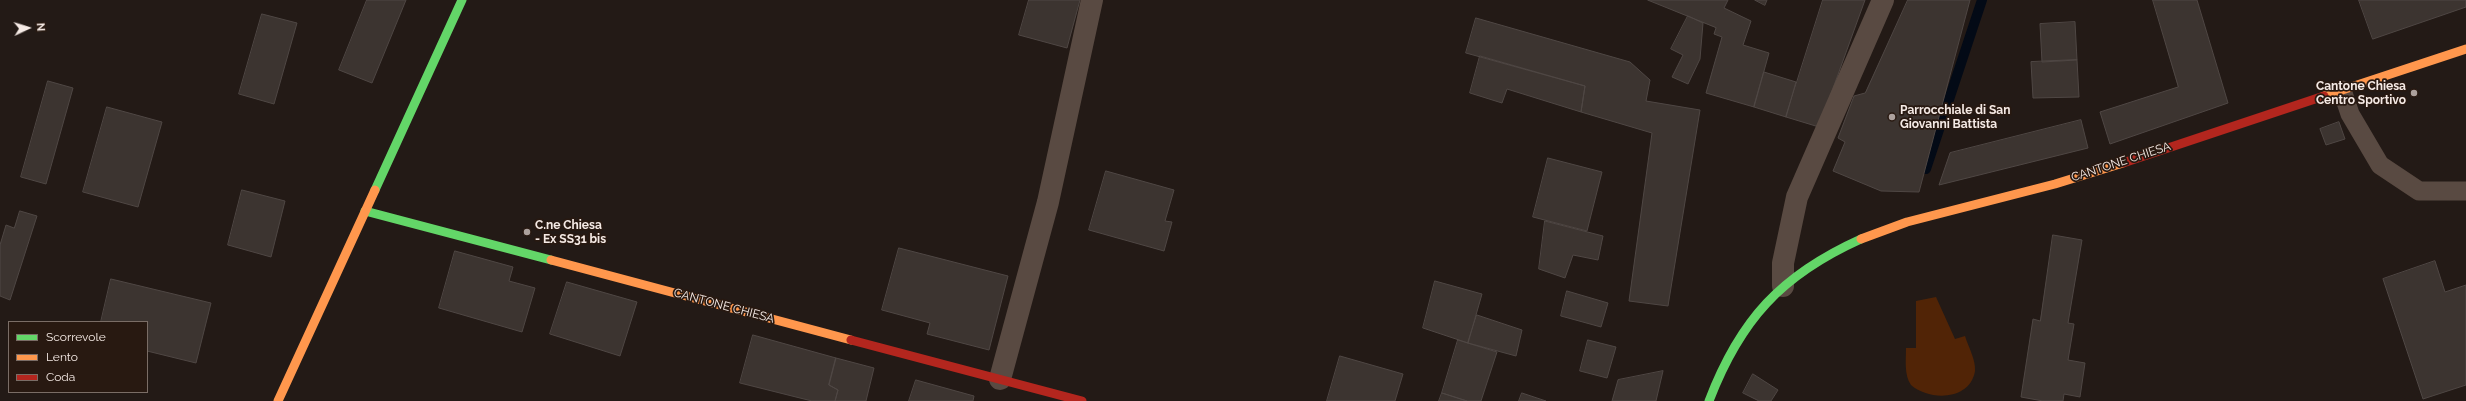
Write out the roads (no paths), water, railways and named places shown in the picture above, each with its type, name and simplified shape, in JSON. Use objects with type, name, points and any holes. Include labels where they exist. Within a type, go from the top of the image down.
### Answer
[{"type":"street","points":[[278,401],[462,0]]},
{"type":"street","points":[[1000,379],[1048,202],[1092,0]]},
{"type":"street","points":[[1783,286],[1783,263],[1797,197],[1883,0]]},
{"type":"street","name":"CANTONE CHIESA","points":[[1709,401],[1715,384],[1735,344],[1759,312],[1783,286],[1803,270],[1823,259],[1905,221],[2090,173],[2466,49]]},
{"type":"street","name":"CANTONE CHIESA","points":[[366,211],[1082,401]]},
{"type":"lane","points":[[2342,90],[2350,114],[2380,166],[2419,191],[2466,191]]},
{"type":"waterway","points":[[1926,169],[1982,0]]},
{"type":"place","name":"Cantone Chiesa Centro Sportivo","points":[[2414,93]]},
{"type":"place","name":"Parrocchiale di San Giovanni Battista","points":[[1892,117]]},
{"type":"place","name":"C.ne Chiesa - Ex SS31 bis","points":[[527,232]]}]
